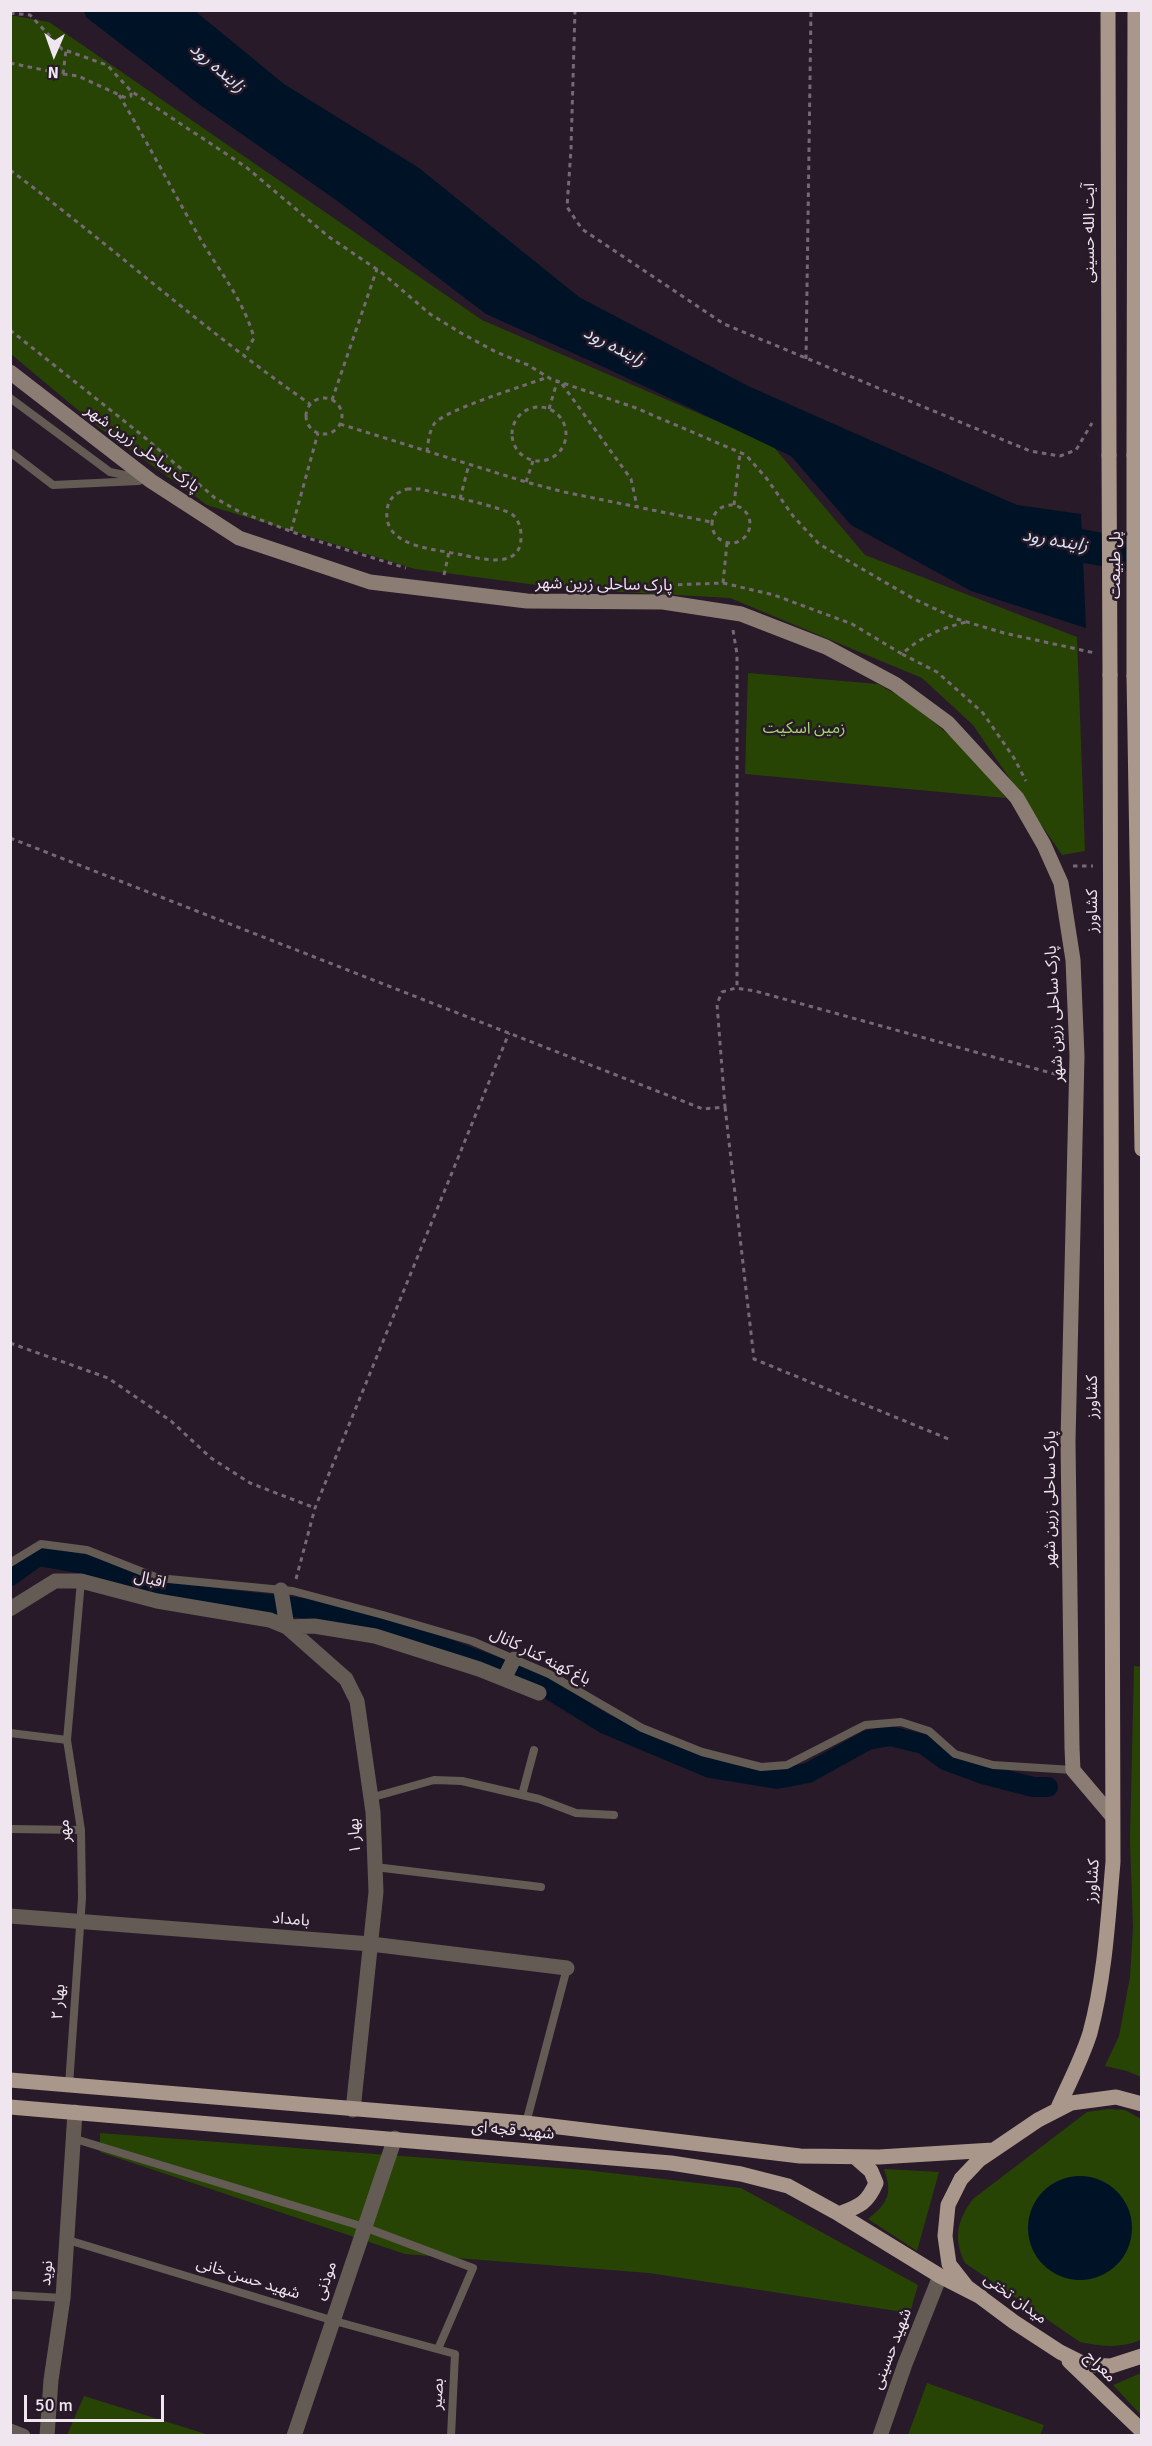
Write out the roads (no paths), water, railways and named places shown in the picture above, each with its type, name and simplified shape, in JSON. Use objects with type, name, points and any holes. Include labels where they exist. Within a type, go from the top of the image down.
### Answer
[{"type":"main road","name":"آیت الله حسینی","points":[[1107,10],[1109,455]]},
{"type":"main road","name":"پل طبیعت","points":[[1135,10],[1134,676],[1142,1149]]},
{"type":"main road","name":"پل طبیعت","points":[[1109,455],[1110,675]]},
{"type":"main road","name":"کشاورز","points":[[1057,2110],[1080,2059],[1094,2012],[1107,1928],[1113,1862],[1110,675]]},
{"type":"main road","name":"شهید قجه ای","points":[[10,2080],[526,2123],[800,2156],[855,2157],[993,2150]]},
{"type":"main road","name":"میدان تختی","points":[[1142,2104],[1116,2097],[1071,2103],[1038,2120],[993,2150],[979,2160],[961,2179],[948,2205],[945,2236],[950,2264],[967,2287],[1060,2352],[1086,2365],[1111,2366],[1142,2356]]},
{"type":"main road","name":"شهید قجه ای","points":[[10,2107],[671,2163],[741,2174],[788,2186],[839,2214],[940,2276],[981,2297]]},
{"type":"main road","points":[[839,2214],[857,2207],[869,2198],[876,2184],[871,2171],[855,2157]]},
{"type":"main road","name":"معراج","points":[[1060,2352],[1142,2431]]},
{"type":"street","name":"پارک ساحلی زرین شهر","points":[[10,372],[151,481],[238,538],[370,582],[527,601],[663,602],[741,614],[826,647],[895,684],[948,723],[1017,798],[1044,845],[1061,883],[1073,960],[1077,1056],[1068,1441],[1073,1770]]},
{"type":"street","name":"اقبال","points":[[10,1609],[55,1581],[81,1581],[157,1601],[270,1620],[287,1627]]},
{"type":"street","points":[[287,1590],[287,1627],[314,1626],[375,1636],[479,1669],[539,1693]]},
{"type":"street","name":"بهار ۱","points":[[287,1627],[346,1679],[357,1701],[370,1798],[376,1892],[353,2110]]},
{"type":"street","points":[[504,1679],[514,1659]]},
{"type":"street","points":[[1073,1770],[1112,1816]]},
{"type":"street","name":"بامداد","points":[[10,1916],[371,1944],[567,1968]]},
{"type":"street","name":"نوید","points":[[47,2436],[51,2380],[63,2298],[75,2112]]},
{"type":"street","name":"موذنی","points":[[294,2436],[331,2320],[395,2138]]},
{"type":"street","name":"شهید حسینی","points":[[880,2436],[905,2364],[940,2276]]},
{"type":"street","points":[[10,2431],[23,2436]]},
{"type":"lane","points":[[10,398],[110,472],[151,481]]},
{"type":"lane","points":[[10,452],[53,484],[151,481]]},
{"type":"lane","name":"باغ کهنه کنار کانال","points":[[10,1563],[41,1544],[87,1550],[158,1578],[287,1590],[472,1641],[549,1674],[642,1728],[702,1752],[761,1767],[787,1765],[865,1725],[901,1722],[929,1731],[955,1754],[993,1765],[1073,1770]]},
{"type":"lane","name":"مهر","points":[[80,1920],[81,1830],[67,1740],[81,1581]]},
{"type":"lane","points":[[10,1733],[67,1740]]},
{"type":"lane","points":[[522,1795],[534,1750]]},
{"type":"lane","points":[[370,1798],[434,1780],[462,1781],[522,1795],[576,1813],[614,1815]]},
{"type":"lane","points":[[10,1829],[81,1830]]},
{"type":"lane","points":[[375,1867],[541,1887]]},
{"type":"lane","name":"بهار ۲","points":[[69,2085],[80,1920]]},
{"type":"lane","points":[[526,2123],[567,1968]]},
{"type":"lane","points":[[72,2138],[364,2227],[473,2268],[438,2349]]},
{"type":"lane","name":"شهید حسن خانی","points":[[68,2240],[331,2320],[455,2354]]},
{"type":"lane","points":[[10,2295],[63,2298]]},
{"type":"lane","name":"بصیر","points":[[451,2436],[455,2354]]},
{"type":"water","points":[[84,11],[195,11],[284,84],[419,168],[579,297],[748,386],[1017,505],[1081,514],[1086,628],[971,591],[851,525],[791,456],[486,314],[336,200],[196,102],[86,17]]},
{"type":"water","points":[[1080,2176],[1100,2180],[1117,2191],[1128,2208],[1132,2228],[1128,2248],[1117,2265],[1100,2276],[1080,2280],[1060,2276],[1043,2265],[1032,2248],[1028,2228],[1032,2208],[1043,2191],[1060,2180]]},
{"type":"waterway","name":"زاینده رود","points":[[1040,538],[1142,557]]},
{"type":"waterway","points":[[10,1576],[38,1556],[89,1565],[189,1595],[310,1609],[424,1640],[539,1683],[605,1724],[710,1768],[777,1779],[808,1773],[868,1740],[890,1736],[923,1744],[945,1760],[983,1774],[1033,1787],[1048,1787]]},
{"type":"park label","name":"زمین اسکیت","points":[[804,729]]}]
